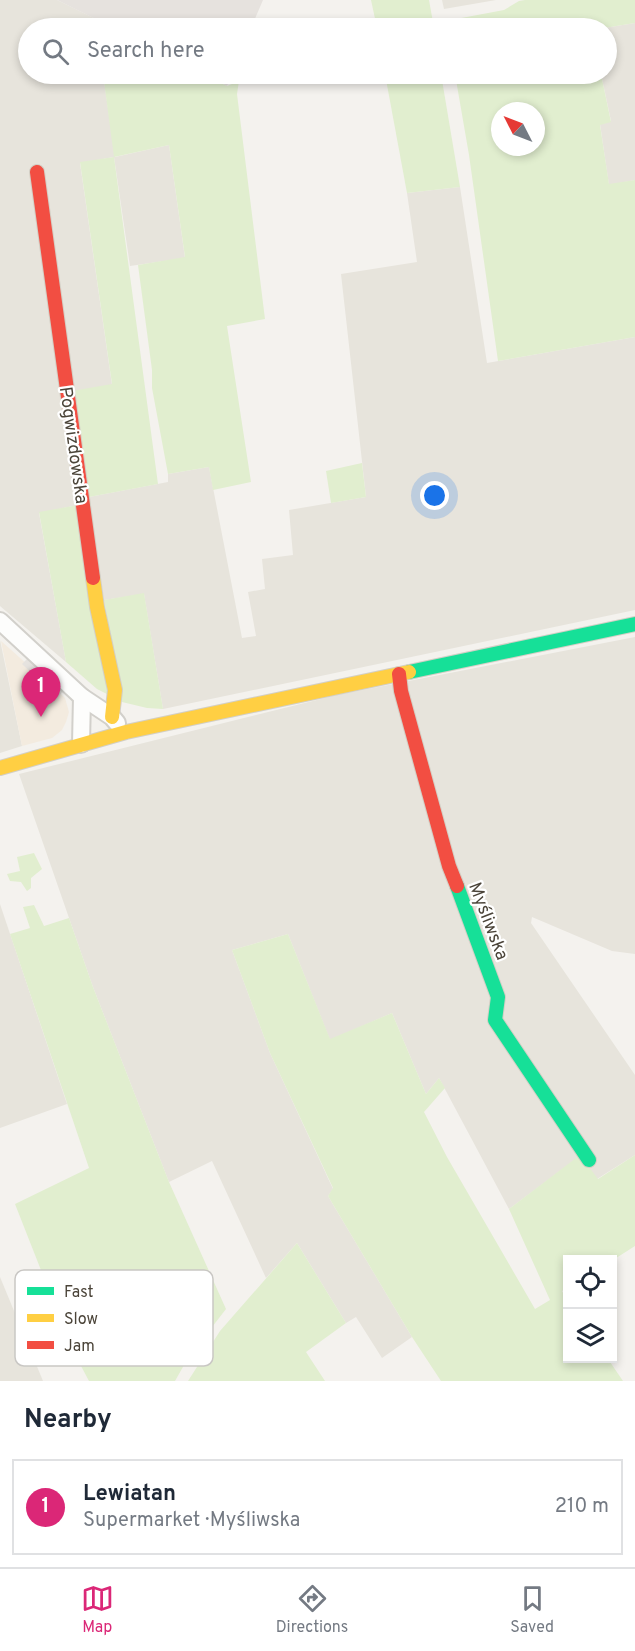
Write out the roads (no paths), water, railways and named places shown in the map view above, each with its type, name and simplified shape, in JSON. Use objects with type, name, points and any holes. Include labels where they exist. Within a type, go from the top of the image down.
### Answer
[{"type":"street","name":"Pogwizdowska","points":[[37,172],[97,607],[115,690],[112,717]]},
{"type":"street","points":[[0,621],[82,697],[112,717],[126,732]]},
{"type":"street","points":[[0,768],[126,732],[635,624]]},
{"type":"street","name":"Myśliwska","points":[[399,674],[401,691],[449,866],[498,997],[495,1020],[588,1160]]},
{"type":"street","points":[[81,744],[82,697]]},
{"type":"place","name":"Lewiatan","points":[[41,717]]}]
